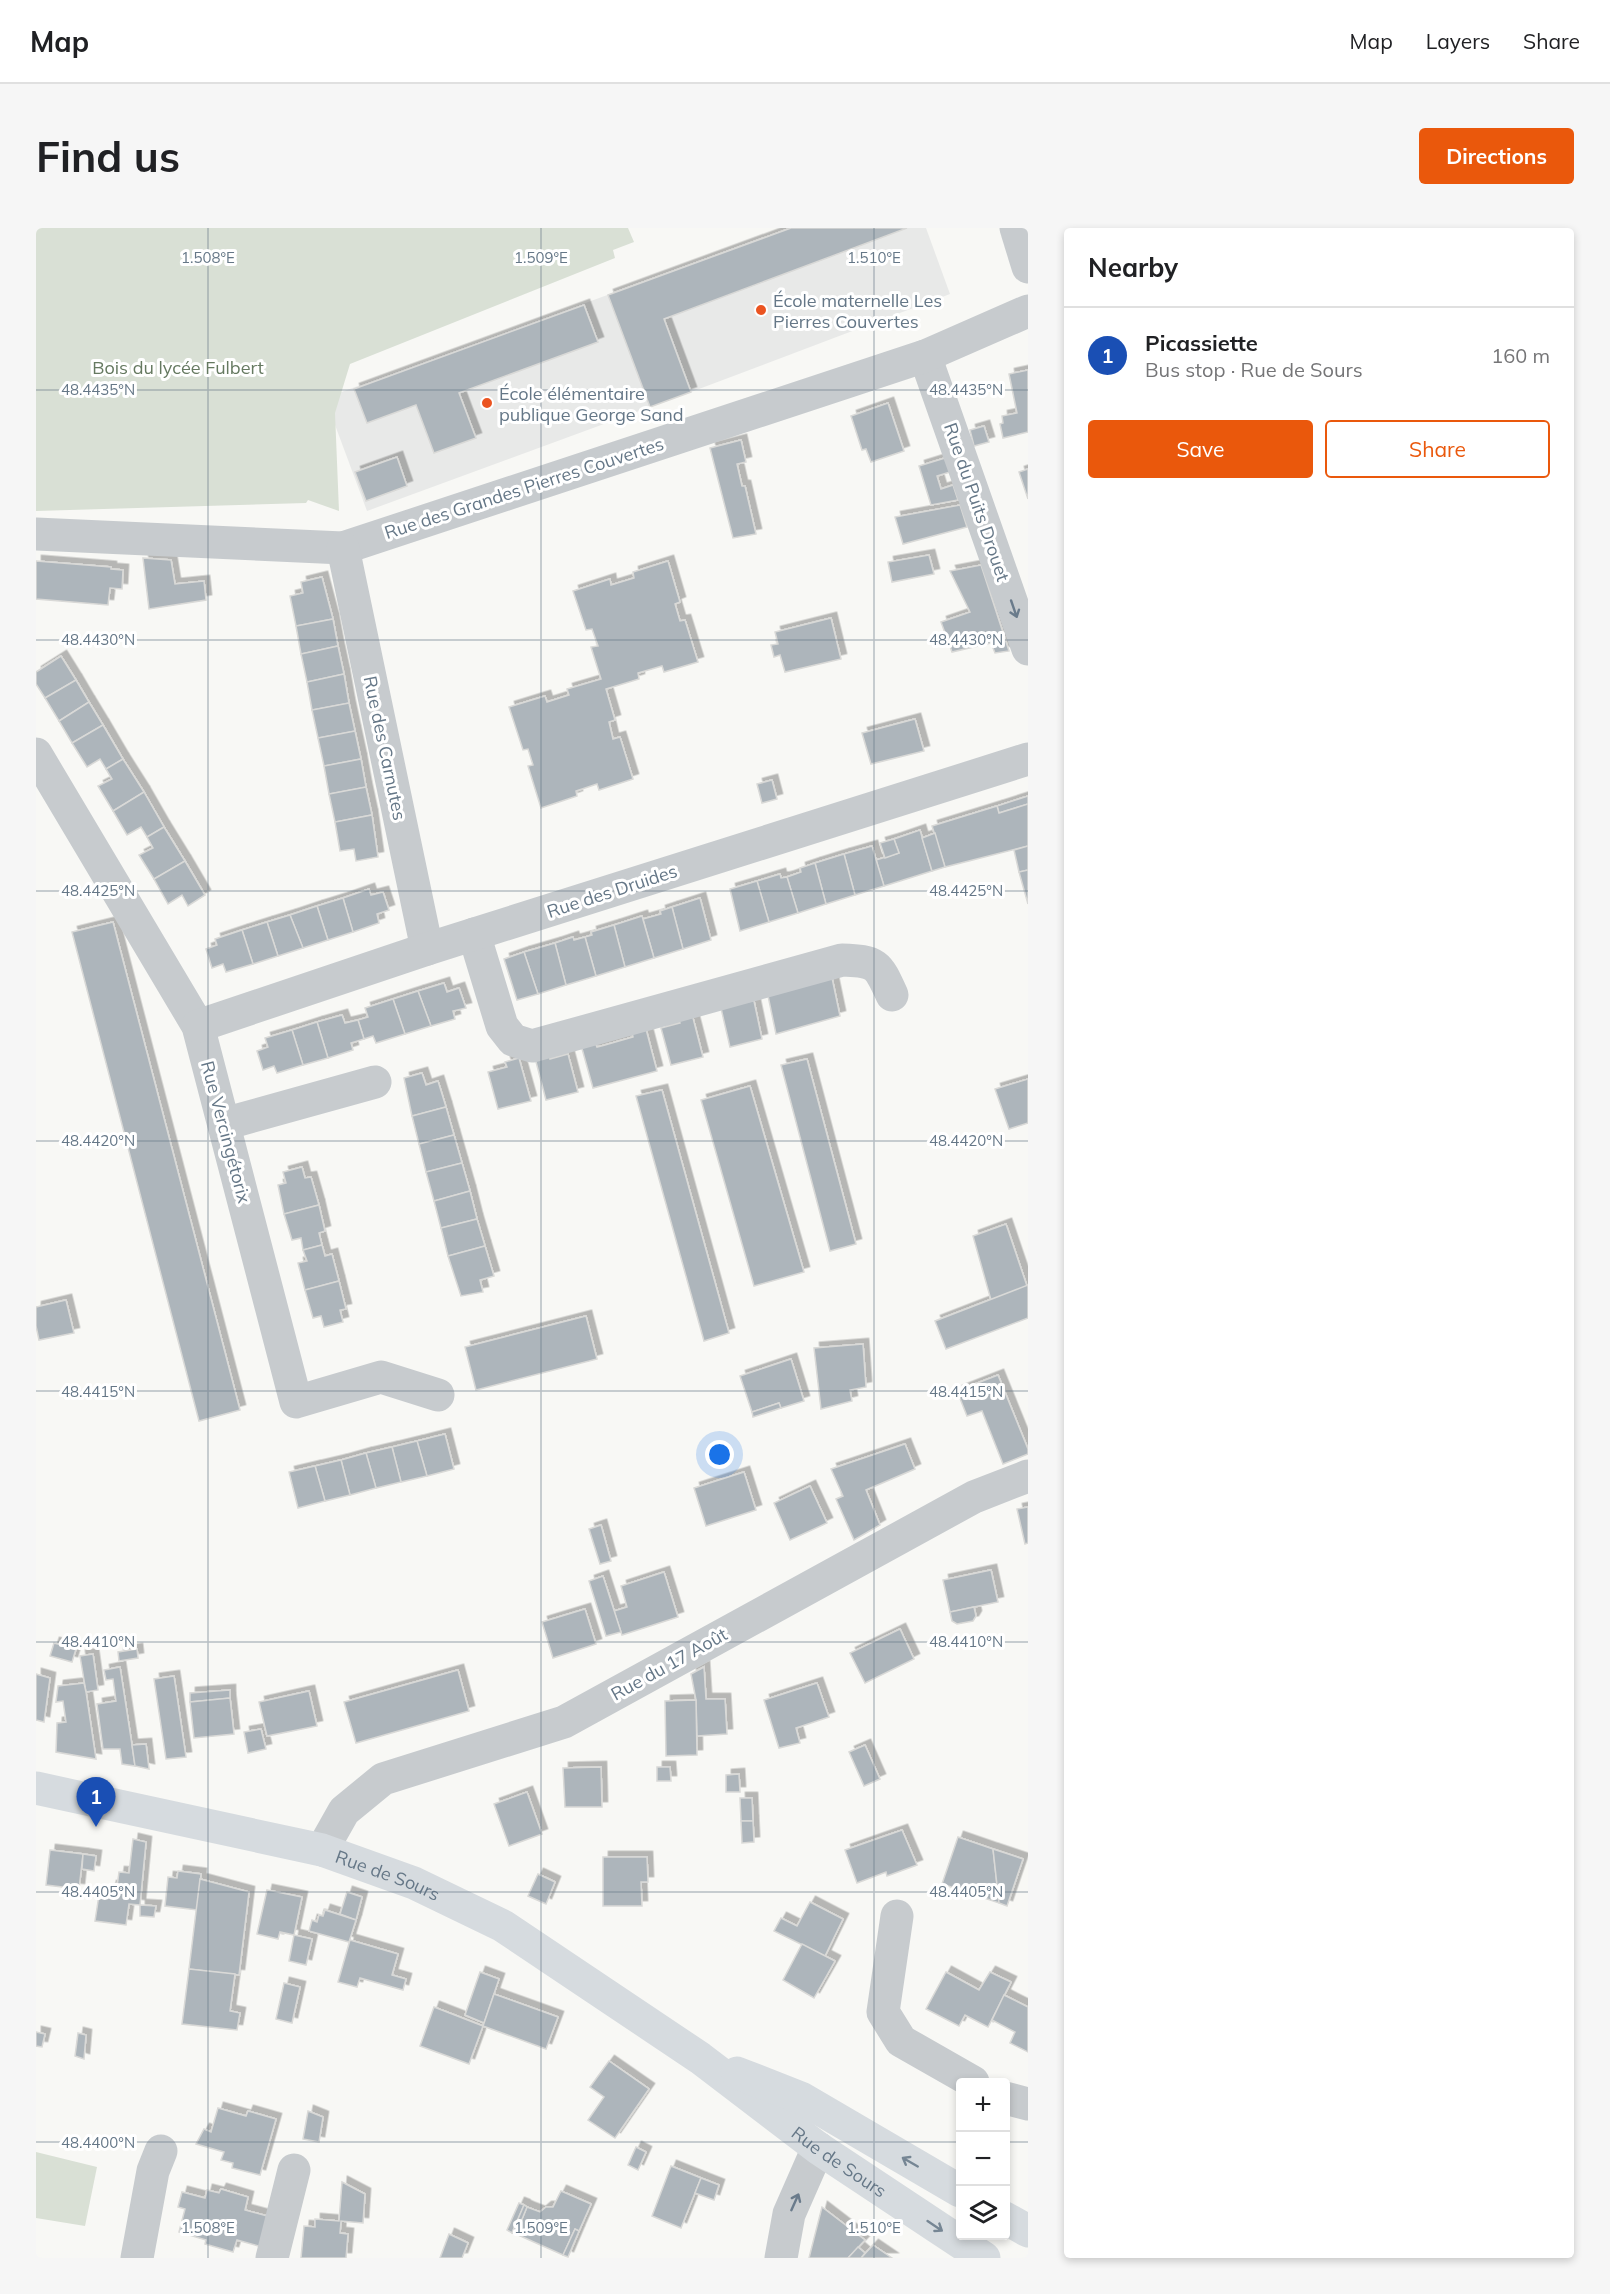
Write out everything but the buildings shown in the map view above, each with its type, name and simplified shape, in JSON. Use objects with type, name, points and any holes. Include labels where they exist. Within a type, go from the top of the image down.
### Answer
[{"type":"main road","name":"Rue de Sours","points":[[36,1788],[322,1850],[414,1883],[503,1926],[700,2058],[819,2148],[984,2258]]},
{"type":"main road","name":"Rue de Sours","points":[[700,2058],[801,2098],[956,2189]]},
{"type":"main road","points":[[1010,2221],[1028,2231]]},
{"type":"street","points":[[1016,228],[1028,267]]},
{"type":"street","name":"Rue des Grandes Pierres Couvertes","points":[[36,534],[344,548],[926,356],[1028,311]]},
{"type":"street","name":"Rue du Puits Drouet","points":[[926,356],[1028,649]]},
{"type":"street","name":"Rue des Carnutes","points":[[344,548],[427,949]]},
{"type":"street","name":"Rue des Druides","points":[[198,1026],[427,949],[1028,759]]},
{"type":"street","name":"Rue Vercingétorix","points":[[39,766],[198,1026],[296,1402],[381,1377],[438,1395]]},
{"type":"street","points":[[474,934],[502,1026],[513,1040],[532,1046],[842,960],[866,961],[880,970],[892,995]]},
{"type":"street","points":[[224,1124],[375,1082]]},
{"type":"street","name":"Rue du 17 Août","points":[[322,1850],[344,1811],[383,1779],[564,1722],[974,1497],[1028,1476]]},
{"type":"street","points":[[897,1916],[884,2012],[901,2041],[966,2078]]},
{"type":"street","points":[[1010,2099],[1028,2104]]},
{"type":"street","points":[[781,2258],[789,2214],[819,2148]]},
{"type":"street","points":[[138,2258],[153,2171],[161,2151]]},
{"type":"street","points":[[272,2258],[294,2170]]},
{"type":"shaded area","points":[[791,228],[926,228],[950,294],[367,511],[325,398]]},
{"type":"green space","name":"Bois du lycée Fulbert","points":[[36,228],[628,228],[634,242],[613,250],[615,258],[350,364],[335,413],[339,511],[308,500],[306,503],[36,511]]},
{"type":"green space","points":[[36,2152],[97,2167],[85,2226],[36,2218]]},
{"type":"place","name":"École maternelle Les Pierres Couvertes","points":[[761,310]]},
{"type":"place","name":"École élémentaire publique George Sand","points":[[487,403]]},
{"type":"place","name":"Picassiette","points":[[96,1827]]}]
